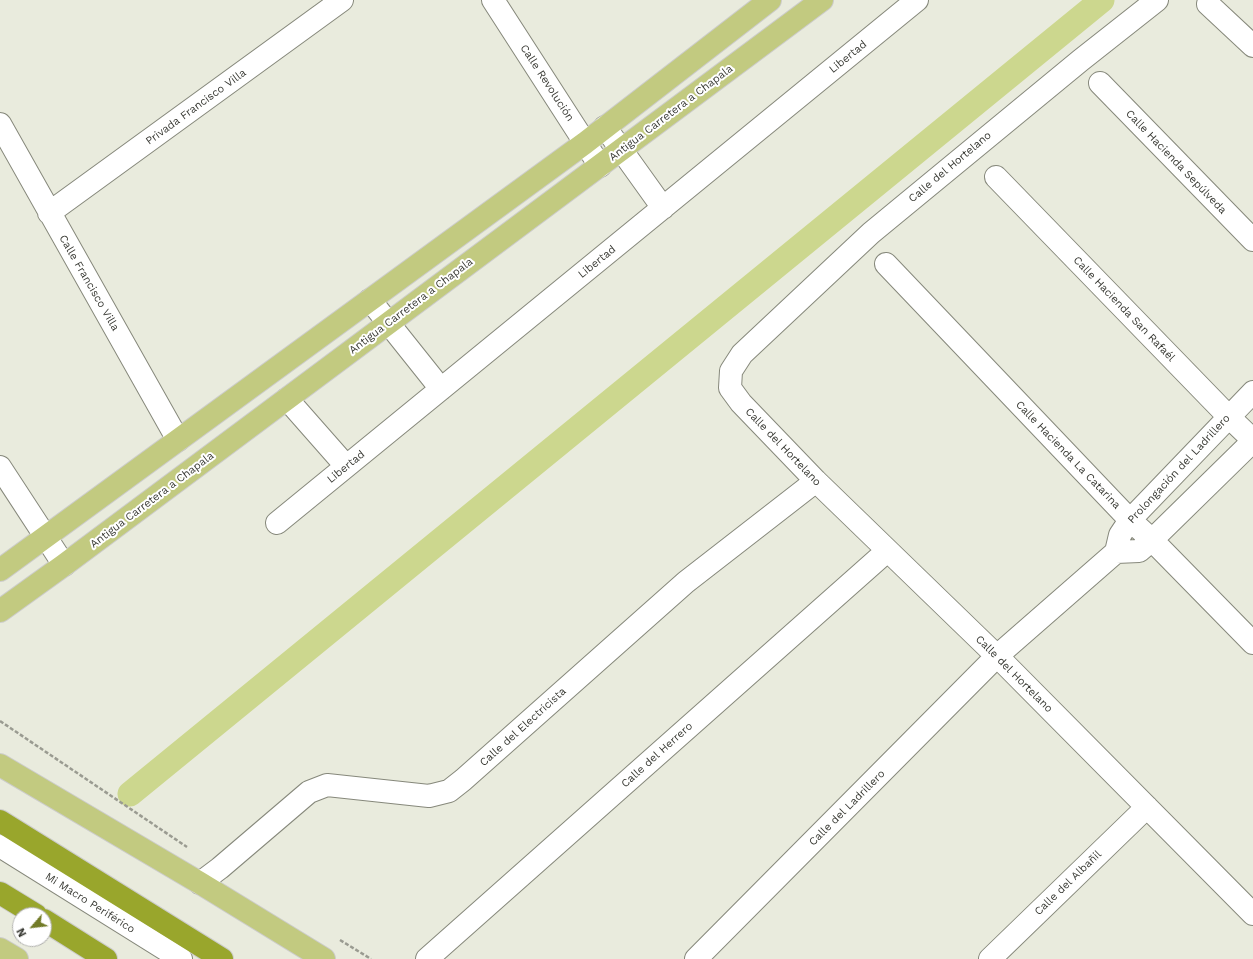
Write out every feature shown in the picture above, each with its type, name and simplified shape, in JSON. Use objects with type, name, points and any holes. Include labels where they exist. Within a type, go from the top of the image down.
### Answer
[{"type":"highway","points":[[0,821],[222,959]]},
{"type":"highway","points":[[0,893],[23,907]]},
{"type":"highway","points":[[52,925],[106,959]]},
{"type":"main road","name":"Antigua Carretera a Chapala","points":[[0,611],[64,565],[822,0]]},
{"type":"main road","points":[[0,570],[46,538],[585,143],[767,2],[784,28]]},
{"type":"main road","points":[[3,768],[200,883],[324,959]]},
{"type":"main road","points":[[0,949],[17,959]]},
{"type":"street","name":"Privada Francisco Villa","points":[[49,213],[342,0]]},
{"type":"street","name":"Calle Revolución","points":[[493,0],[600,166]]},
{"type":"street","name":"Libertad","points":[[277,523],[917,0]]},
{"type":"street","name":"Calle del Hortelano","points":[[1157,0],[1033,99],[871,233],[742,354],[731,372],[730,388],[741,403],[816,481],[997,656],[1253,914]]},
{"type":"street","points":[[1208,4],[1253,46]]},
{"type":"street","name":"Calle Hacienda Sepúlveda","points":[[1100,83],[1253,240]]},
{"type":"street","name":"Calle Francisco Villa","points":[[0,124],[178,440]]},
{"type":"street","points":[[606,127],[663,208]]},
{"type":"street","name":"Calle Hacienda San Rafaél","points":[[996,177],[1253,440]]},
{"type":"street","name":"Calle Hacienda La Catarina","points":[[886,264],[1130,520],[1152,540],[1253,643]]},
{"type":"street","points":[[370,300],[441,389]]},
{"type":"street","name":"Prolongación del Ladrillero","points":[[1116,552],[1120,535],[1130,520],[1253,392]]},
{"type":"street","points":[[287,399],[346,466]]},
{"type":"street","points":[[997,656],[1116,552],[1139,551],[1253,440]]},
{"type":"street","points":[[0,467],[64,565]]},
{"type":"street","name":"Calle del Electricista","points":[[200,883],[220,868],[309,792],[327,785],[430,796],[449,790],[463,780],[686,582],[816,481]]},
{"type":"street","name":"Calle del Herrero","points":[[427,959],[887,551]]},
{"type":"street","name":"Calle del Ladrillero","points":[[696,959],[997,656]]},
{"type":"street","name":"Calle del Albañil","points":[[990,959],[1147,807]]},
{"type":"street","name":"Mi Macro Periférico","points":[[0,846],[181,959]]},
{"type":"street","name":"Mi Macro Periférico","points":[[0,862],[155,959]]},
{"type":"path","points":[[0,721],[188,847]]},
{"type":"path","points":[[336,938],[371,959]]},
{"type":"waterway","points":[[130,794],[1102,0]]}]
